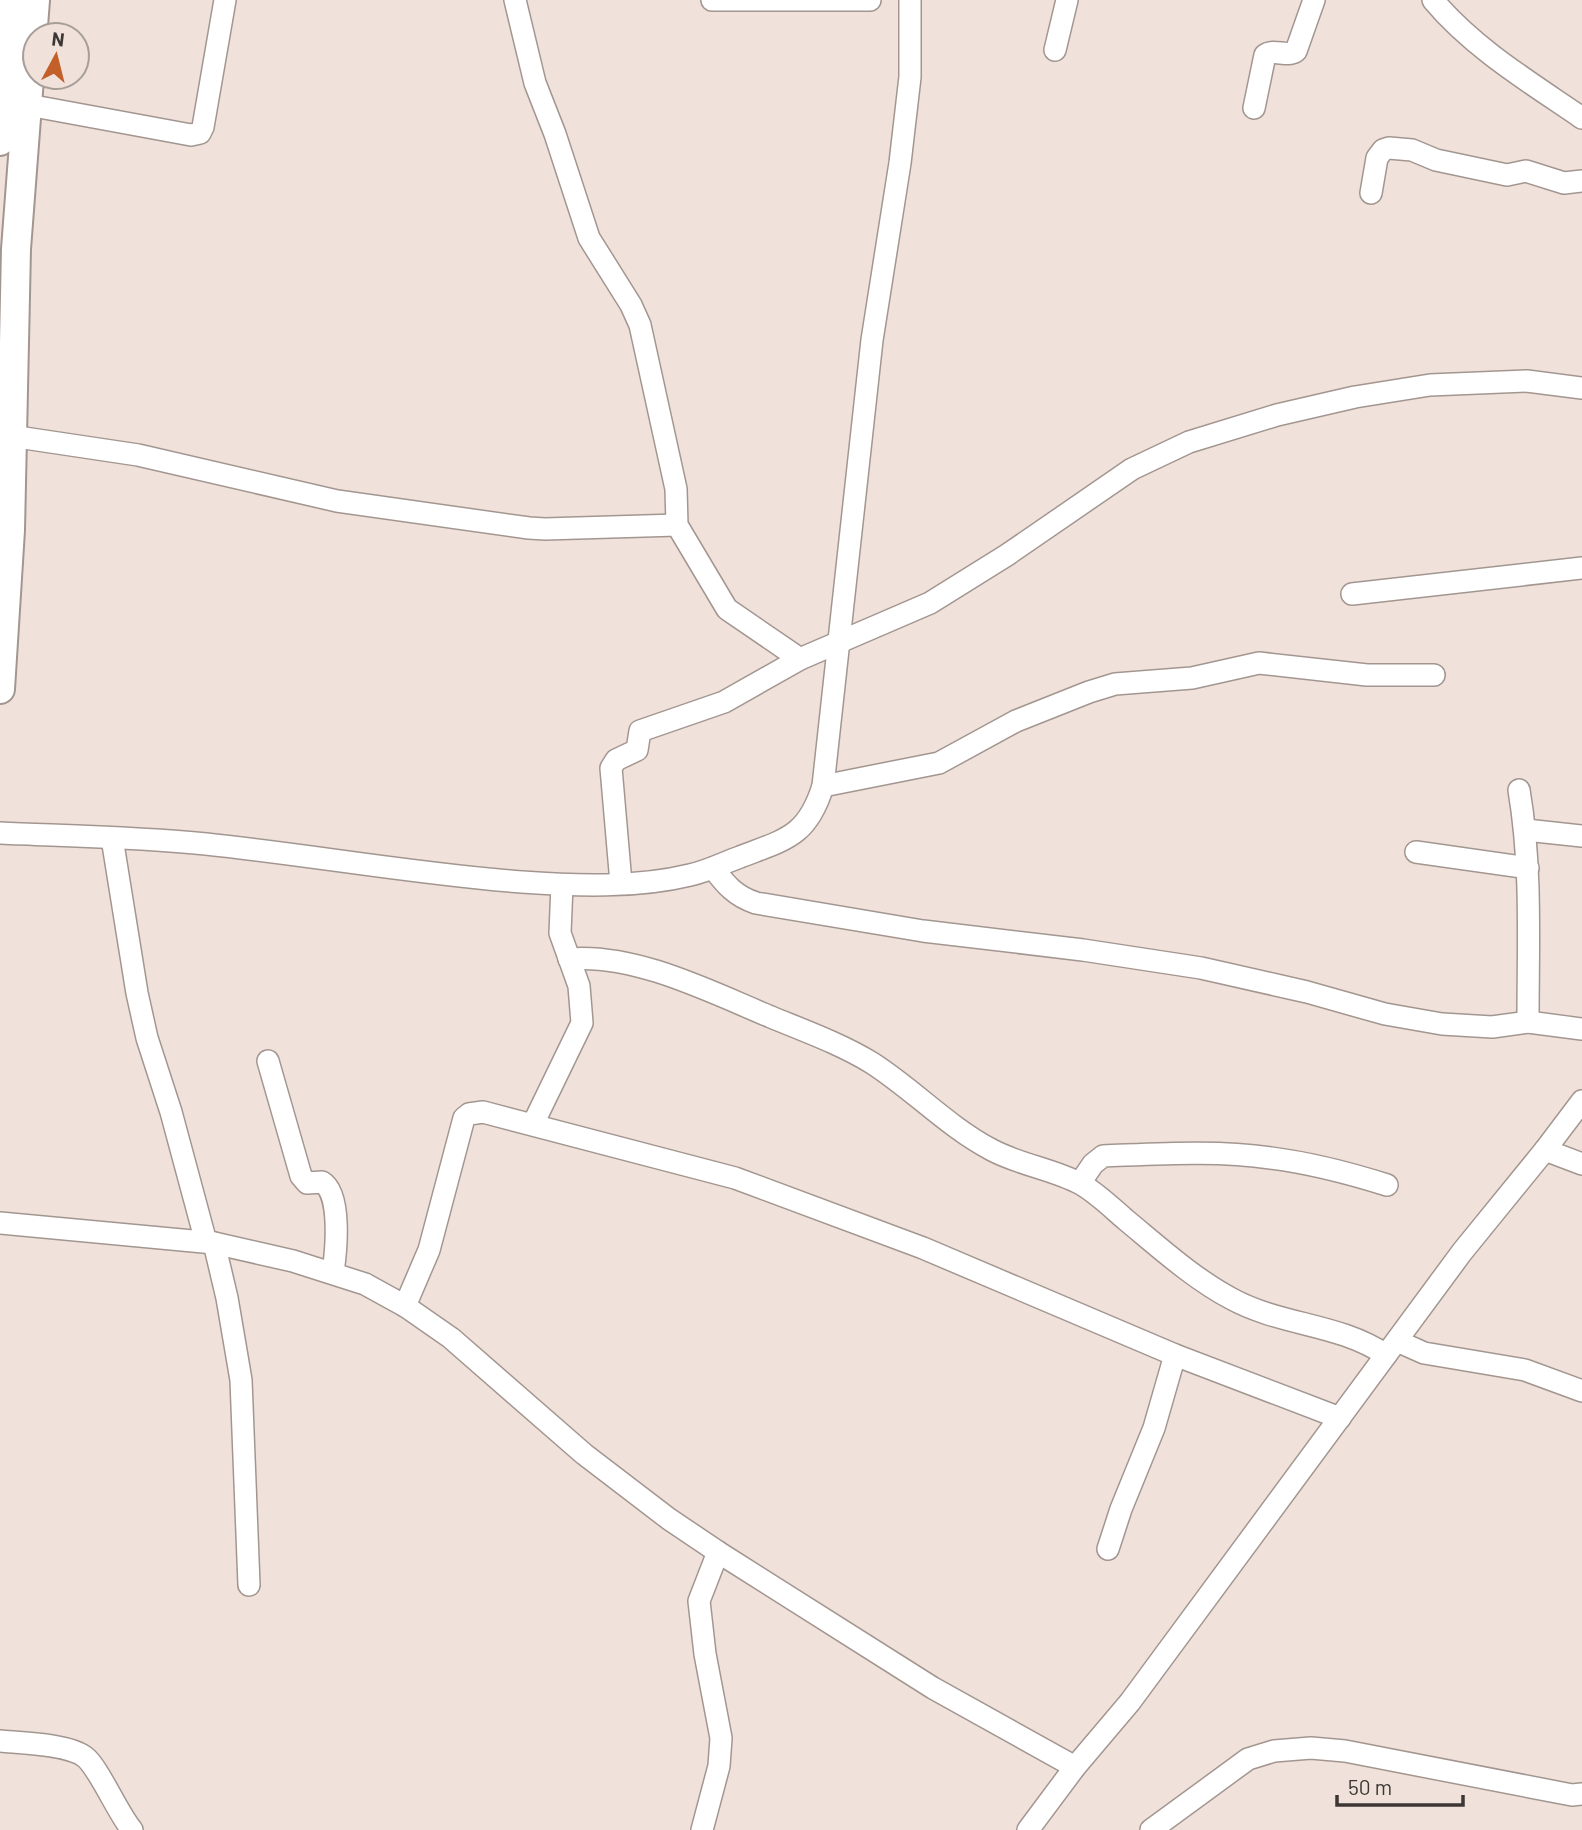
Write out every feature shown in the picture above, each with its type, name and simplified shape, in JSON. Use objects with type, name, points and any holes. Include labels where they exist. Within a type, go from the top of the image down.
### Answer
[{"type":"main road","points":[[0,141],[13,0]]},
{"type":"main road","points":[[0,689],[11,449],[16,249],[35,0]]},
{"type":"main road","points":[[0,492],[11,449]]},
{"type":"street","points":[[28,105],[191,135],[200,133],[225,0]]},
{"type":"street","points":[[515,0],[535,83],[555,134],[589,238],[631,305],[640,326],[676,489],[677,525],[727,609],[800,659]]},
{"type":"street","points":[[712,0],[870,0]]},
{"type":"street","points":[[0,833],[205,844],[464,878],[562,884],[663,880],[713,869],[792,836],[804,826],[816,809],[823,786],[872,340],[900,163],[910,77],[910,0]]},
{"type":"street","points":[[1055,50],[1067,0]]},
{"type":"street","points":[[1254,108],[1265,55],[1272,51],[1293,54],[1296,51],[1314,0]]},
{"type":"street","points":[[1433,0],[1458,27],[1518,74],[1582,118]]},
{"type":"street","points":[[1371,192],[1377,158],[1383,150],[1389,148],[1412,150],[1436,160],[1507,176],[1526,171],[1564,183],[1582,181]]},
{"type":"street","points":[[621,883],[611,768],[613,763],[637,750],[640,731],[724,702],[800,659],[930,603],[1007,555],[1132,469],[1189,442],[1277,415],[1355,397],[1430,385],[1527,381],[1582,388]]},
{"type":"street","points":[[11,449],[138,455],[337,501],[529,528],[677,525]]},
{"type":"street","points":[[1352,594],[1582,568]]},
{"type":"street","points":[[823,786],[939,763],[1016,721],[1115,684],[1192,678],[1259,663],[1367,675],[1434,676]]},
{"type":"street","points":[[1519,790],[1526,830],[1528,868],[1528,1022]]},
{"type":"street","points":[[1526,830],[1582,836]]},
{"type":"street","points":[[112,838],[147,1038],[210,1243],[241,1380],[249,1585]]},
{"type":"street","points":[[1416,852],[1528,868]]},
{"type":"street","points":[[713,869],[728,889],[756,903],[923,931],[1083,950],[1201,968],[1307,992],[1385,1014],[1442,1024],[1492,1027],[1528,1022],[1582,1029]]},
{"type":"street","points":[[533,1124],[582,1023],[579,986],[560,933],[562,884]]},
{"type":"street","points":[[569,959],[585,957],[641,967],[703,988],[821,1038],[871,1063],[963,1134],[994,1152],[1080,1184],[1201,1281],[1265,1315],[1334,1330],[1391,1348],[1525,1370],[1582,1391]]},
{"type":"street","points":[[268,1061],[301,1177],[307,1182],[321,1182],[329,1188],[338,1236],[333,1272]]},
{"type":"street","points":[[1028,1830],[1075,1767],[1130,1702],[1462,1252],[1582,1101]]},
{"type":"street","points":[[405,1306],[429,1250],[464,1118],[469,1114],[483,1112],[735,1178],[767,1189],[923,1248],[1175,1355],[1340,1418]]},
{"type":"street","points":[[1545,1150],[1582,1164]]},
{"type":"street","points":[[1080,1184],[1093,1164],[1103,1156],[1192,1154],[1269,1157],[1323,1167],[1387,1185]]},
{"type":"street","points":[[0,1223],[210,1243],[293,1261],[365,1284],[405,1306],[451,1338],[584,1454],[669,1519],[933,1688],[1075,1767]]},
{"type":"street","points":[[1108,1549],[1121,1508],[1154,1428],[1175,1355]]},
{"type":"street","points":[[702,1830],[719,1766],[721,1738],[705,1654],[699,1601],[718,1552]]},
{"type":"street","points":[[0,1741],[69,1750],[85,1756],[132,1830]]},
{"type":"street","points":[[1151,1830],[1248,1759],[1275,1751],[1311,1748],[1357,1753],[1540,1789],[1582,1794]]}]
